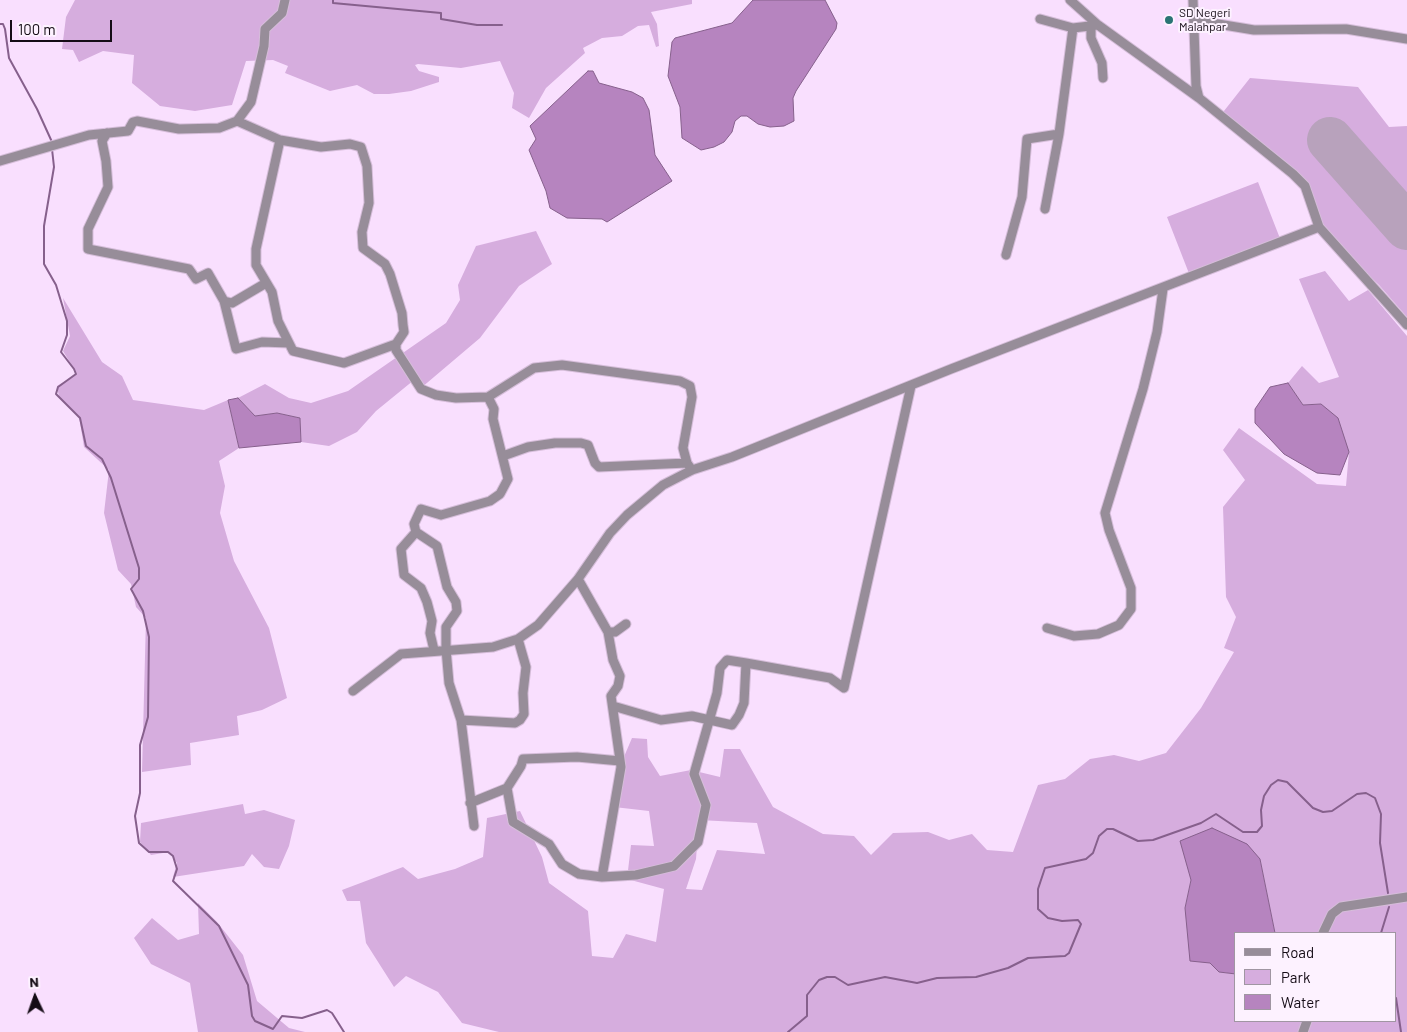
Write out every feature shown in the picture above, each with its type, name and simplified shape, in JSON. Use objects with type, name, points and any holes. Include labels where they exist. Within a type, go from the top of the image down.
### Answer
[{"type":"street","points":[[0,161],[89,135],[128,131],[133,122],[137,121],[180,129],[219,128],[237,122],[251,102],[264,46],[265,29],[282,13],[285,0]]},
{"type":"street","points":[[1070,0],[1094,26],[1199,98],[1282,163],[1305,186],[1319,228],[1407,325]]},
{"type":"street","points":[[1193,0],[1196,86],[1199,98]]},
{"type":"street","points":[[1040,19],[1073,28],[1094,26]]},
{"type":"street","points":[[1194,20],[1254,30],[1346,29],[1407,39]]},
{"type":"street","points":[[1094,26],[1091,38],[1102,63],[1103,78]]},
{"type":"street","points":[[1045,209],[1059,134],[1073,28]]},
{"type":"street","points":[[237,122],[280,140],[322,147],[350,144],[361,146],[367,166],[369,203],[362,232],[363,248],[385,264],[390,274],[404,332],[396,344],[396,350],[421,390],[436,395],[456,398],[488,397],[534,368],[562,365],[680,381],[690,386],[692,397],[684,448],[690,466]]},
{"type":"street","points":[[108,133],[102,141],[108,187],[88,229],[88,249],[189,269],[196,279],[208,273],[224,301],[236,348],[262,342],[290,343]]},
{"type":"street","points":[[1006,255],[1022,197],[1027,139],[1059,134]]},
{"type":"street","points":[[280,140],[256,249],[256,265],[272,292],[278,321],[293,351],[344,363],[396,344]]},
{"type":"street","points":[[503,456],[528,447],[555,443],[581,443],[588,445],[595,463],[599,467],[690,466],[732,457],[1319,228]]},
{"type":"street","points":[[224,301],[232,303],[266,283]]},
{"type":"street","points":[[1047,628],[1074,636],[1098,634],[1119,625],[1131,609],[1131,588],[1109,530],[1105,513],[1109,494],[1143,389],[1157,332],[1163,289]]},
{"type":"street","points":[[507,788],[513,822],[549,844],[562,864],[579,874],[602,877],[636,875],[674,866],[698,842],[706,806],[694,774],[710,720],[720,668],[727,660],[830,678],[844,688],[911,386]]},
{"type":"street","points":[[474,826],[461,720],[450,683],[446,649],[446,627],[457,611],[456,602],[447,587],[437,546],[416,532],[414,524],[421,509],[441,515],[490,501],[500,494],[508,479],[493,419],[494,408],[488,397]]},
{"type":"street","points":[[353,691],[401,654],[446,649],[492,647],[518,640],[538,625],[578,578],[610,533],[663,485],[690,466]]},
{"type":"street","points":[[416,532],[401,549],[404,575],[421,588],[427,602],[432,621],[430,633],[434,650]]},
{"type":"street","points":[[578,578],[608,632],[613,660],[620,676],[618,686],[611,696],[620,761],[620,780],[602,877]]},
{"type":"street","points":[[608,632],[615,632],[626,624]]},
{"type":"street","points":[[461,720],[515,723],[520,720],[524,714],[523,693],[526,667],[518,640]]},
{"type":"street","points":[[613,706],[661,720],[692,716],[732,725],[744,703],[746,663]]},
{"type":"street","points":[[470,804],[507,788],[522,766],[523,759],[577,757],[620,761]]},
{"type":"street","points":[[1323,932],[1332,914],[1341,907],[1407,896]]},
{"type":"green space","points":[[75,0],[692,0],[692,4],[651,12],[657,24],[659,46],[656,47],[649,25],[638,26],[622,36],[602,38],[583,48],[585,53],[546,88],[529,118],[512,108],[514,93],[500,61],[461,68],[418,64],[415,65],[419,71],[439,77],[439,82],[411,91],[374,94],[357,85],[330,91],[285,73],[288,66],[273,60],[246,61],[232,105],[195,111],[160,106],[132,83],[134,55],[103,51],[79,62],[73,50],[62,49],[66,17]]},
{"type":"green space","points":[[1250,78],[1358,87],[1389,127],[1407,126],[1407,216],[1364,167],[1367,156],[1343,129],[1315,152],[1340,180],[1351,178],[1407,242],[1407,317],[1379,285],[1319,231],[1300,179],[1220,116]]},
{"type":"green space","points":[[1258,182],[1281,241],[1190,276],[1167,217]]},
{"type":"green space","points":[[536,231],[552,264],[519,286],[480,338],[421,388],[414,380],[376,411],[357,432],[329,446],[301,442],[300,418],[277,413],[255,416],[238,398],[265,384],[289,398],[311,403],[348,391],[446,323],[460,300],[458,285],[476,246]]},
{"type":"green space","points":[[1325,271],[1349,301],[1368,290],[1407,336],[1407,1032],[499,1032],[462,1023],[438,992],[406,976],[394,987],[366,943],[360,901],[347,901],[342,890],[403,867],[418,879],[455,869],[483,857],[487,818],[520,811],[542,857],[549,883],[588,911],[592,956],[613,958],[626,934],[656,942],[664,889],[627,879],[631,845],[654,846],[649,811],[614,807],[617,773],[632,738],[647,739],[648,757],[660,776],[691,770],[720,777],[724,749],[740,749],[773,807],[823,834],[854,836],[871,855],[893,833],[928,832],[949,840],[972,834],[987,850],[1013,852],[1038,785],[1065,779],[1090,759],[1114,755],[1139,761],[1166,753],[1201,708],[1234,652],[1224,648],[1236,617],[1226,597],[1223,507],[1245,480],[1223,450],[1239,428],[1317,484],[1346,486],[1349,452],[1321,404],[1303,405],[1288,383],[1302,366],[1319,383],[1339,377],[1299,279]],"holes":[[[699,820],[757,823],[765,854],[717,850],[702,890],[686,889],[696,859]]]},
{"type":"green space","points":[[63,298],[102,362],[122,376],[133,400],[204,410],[228,400],[239,448],[219,461],[225,486],[220,513],[234,561],[269,628],[287,698],[262,710],[237,716],[239,735],[190,743],[191,765],[142,772],[146,618],[136,607],[131,584],[118,570],[104,513],[109,470],[84,447],[79,416],[59,397],[57,386],[77,374],[63,351],[70,336]]},
{"type":"green space","points":[[243,804],[245,814],[264,810],[295,820],[289,846],[279,869],[264,867],[252,854],[244,866],[173,877],[177,863],[169,852],[151,855],[140,842],[141,823]]},
{"type":"green space","points":[[198,903],[217,922],[243,955],[257,1001],[289,1028],[305,1032],[198,1032],[190,983],[151,964],[134,938],[152,918],[178,940],[199,934]]},
{"type":"water","points":[[753,0],[825,0],[837,23],[836,29],[796,91],[793,98],[794,121],[784,126],[770,127],[758,124],[747,116],[741,116],[735,121],[732,132],[724,142],[701,150],[682,138],[680,107],[668,76],[672,42],[675,38],[732,23]]},
{"type":"water","points":[[588,71],[593,71],[599,83],[632,92],[643,98],[649,110],[655,155],[672,181],[607,222],[602,219],[567,218],[550,208],[546,191],[529,150],[536,139],[530,126]]},
{"type":"water","points":[[1288,383],[1303,405],[1321,404],[1338,418],[1349,452],[1340,475],[1317,473],[1284,454],[1255,423],[1255,409],[1270,387]]},
{"type":"water","points":[[238,398],[255,416],[277,413],[300,418],[301,442],[239,448],[228,400]]},
{"type":"water","points":[[1212,828],[1247,844],[1260,859],[1275,932],[1234,932],[1234,974],[1219,972],[1210,963],[1190,961],[1185,908],[1191,880],[1180,841]]},
{"type":"waterway","points":[[333,0],[333,3],[441,13],[441,19],[477,25],[502,25]]},
{"type":"waterway","points":[[0,24],[3,24],[5,29],[9,58],[37,109],[52,142]]},
{"type":"waterway","points":[[52,149],[54,167],[44,226],[44,264],[56,285],[67,321],[67,335],[61,352],[76,374],[58,387],[56,394],[80,418],[86,446],[102,459],[111,478],[139,568],[139,579],[131,589],[143,611],[149,637],[148,717],[140,745],[140,793],[135,816],[139,843],[149,852],[168,852],[173,856],[177,869],[173,881],[219,926],[248,985],[252,1016],[255,1021],[273,1029],[282,1016],[302,1018],[327,1010],[332,1013],[344,1032]]},
{"type":"waterway","points":[[788,1032],[807,1016],[807,995],[819,980],[827,977],[835,977],[848,985],[885,977],[917,983],[937,978],[976,977],[1008,968],[1028,958],[1065,956],[1069,953],[1081,924],[1078,920],[1062,921],[1048,918],[1038,909],[1038,889],[1045,868],[1086,859],[1093,853],[1099,836],[1107,829],[1113,829],[1138,841],[1153,840],[1201,823],[1216,814],[1243,832],[1257,832],[1262,826],[1261,810],[1264,796],[1271,785],[1278,780],[1287,782],[1313,808],[1323,812],[1332,811],[1357,794],[1366,793],[1375,798],[1381,814],[1380,843],[1388,893]]},
{"type":"waterway","points":[[1381,932],[1389,907]]},
{"type":"waterway","points":[[1397,1005],[1401,1032]]},
{"type":"runway","points":[[1330,140],[1407,227]]},
{"type":"place","name":"SD Negeri Malahpar","points":[[1169,20]]}]
